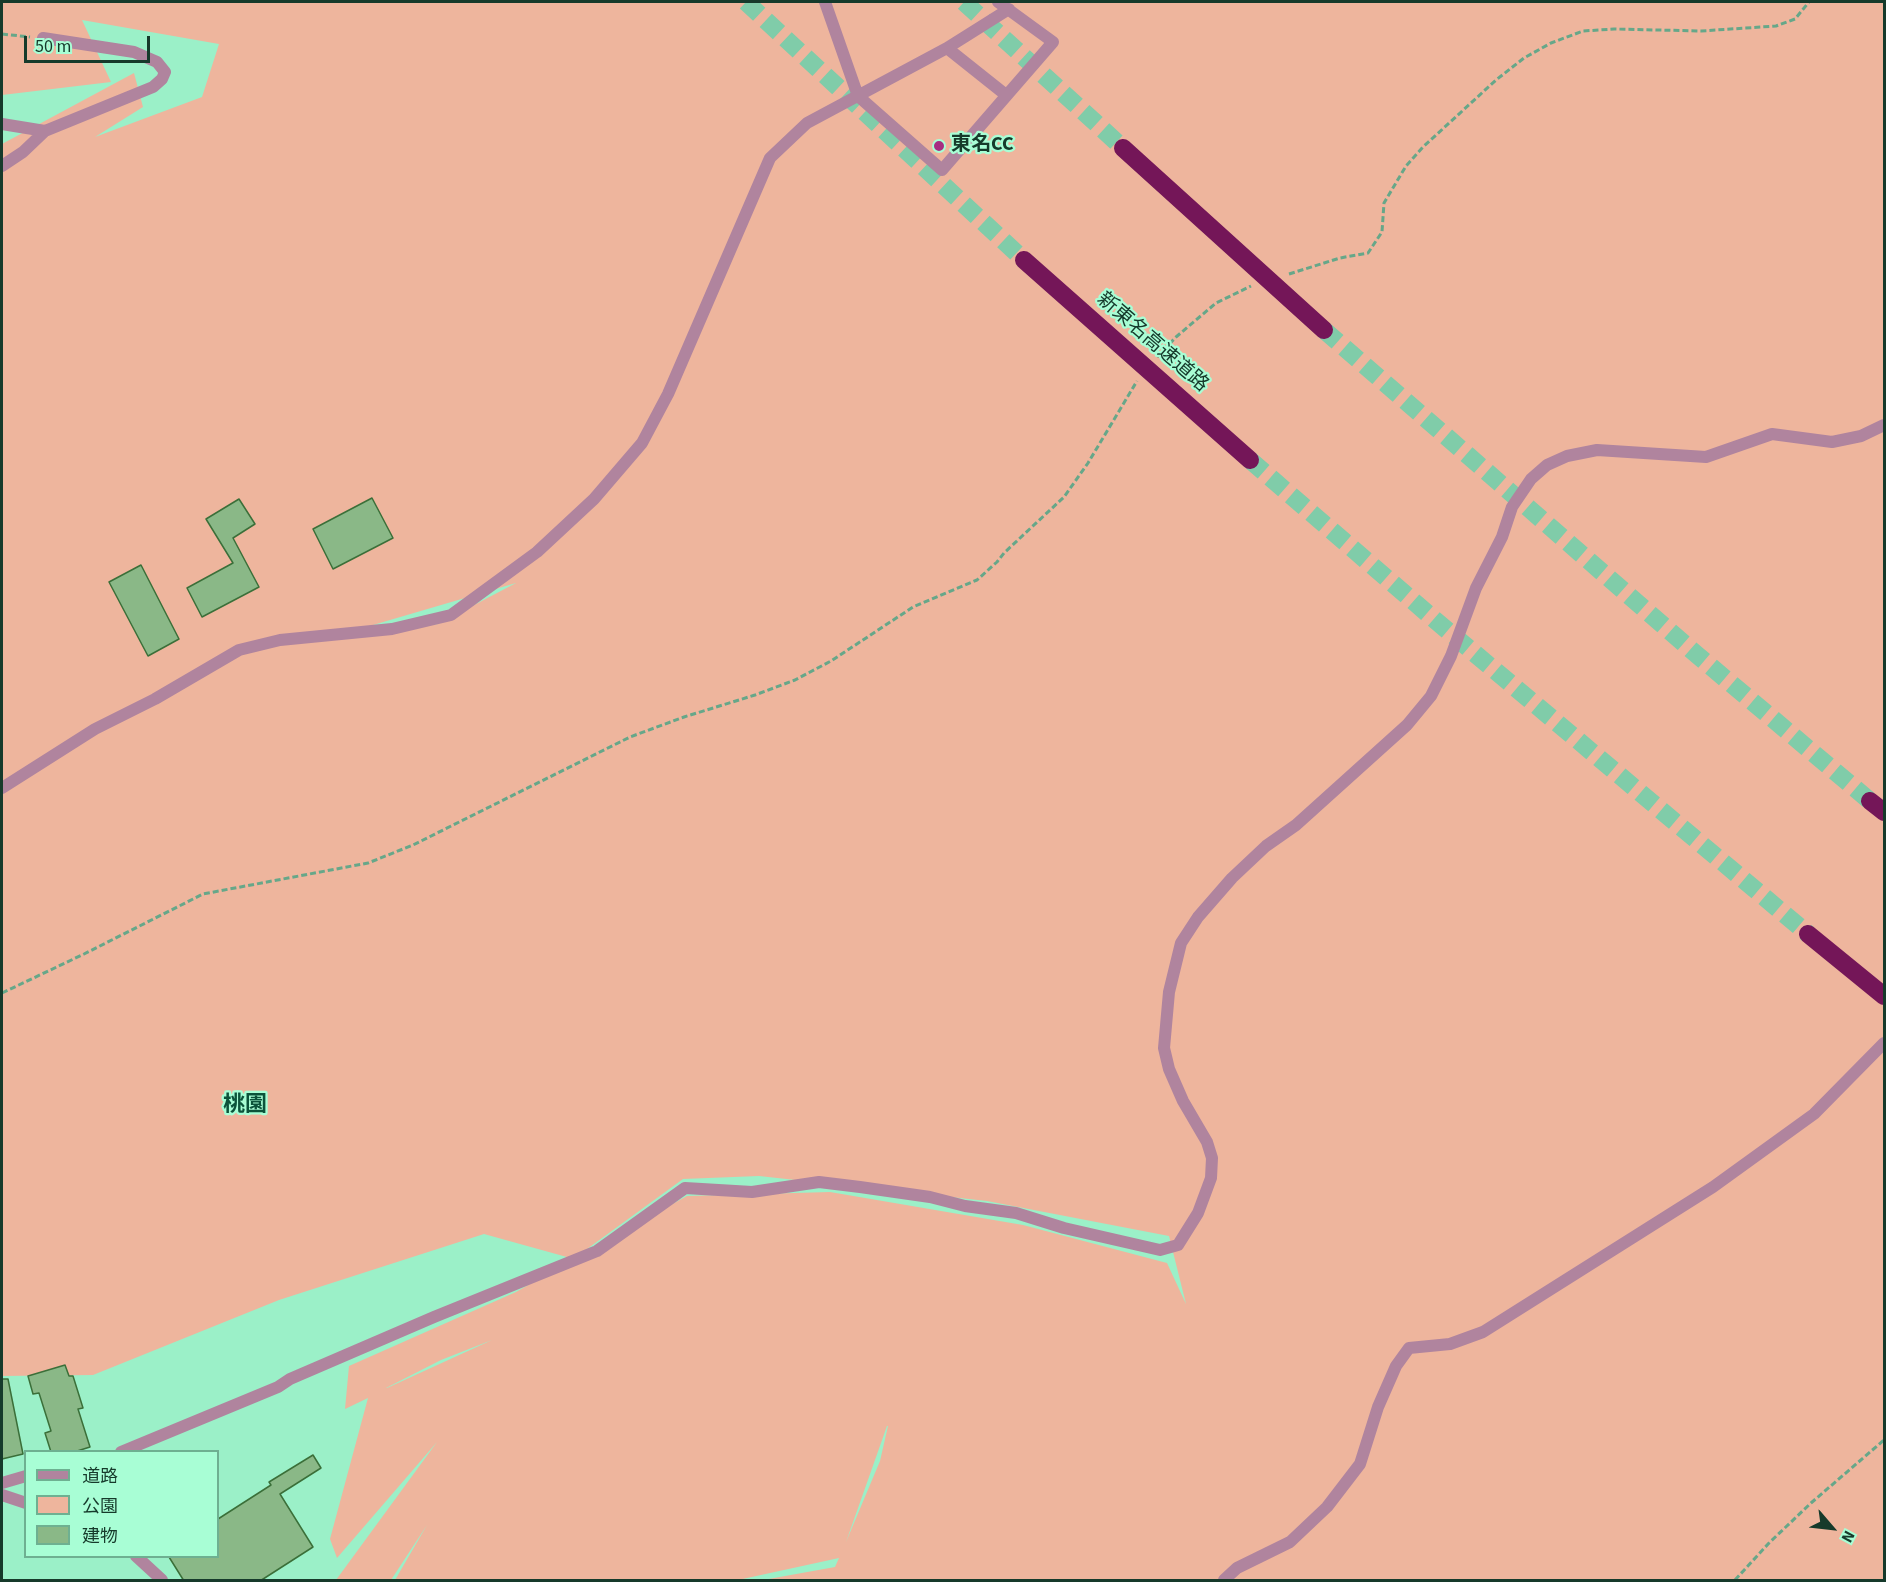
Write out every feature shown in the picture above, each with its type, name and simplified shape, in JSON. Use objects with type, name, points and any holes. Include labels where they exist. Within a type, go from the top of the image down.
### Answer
[{"type":"highway","points":[[1123,148],[1324,330]]},
{"type":"highway","name":"新東名高速道路","points":[[1023,260],[1250,460]]},
{"type":"highway","points":[[1870,801],[1884,812]]},
{"type":"highway","points":[[1808,934],[1884,996]]},
{"type":"street","points":[[825,2],[858,96],[942,170],[1053,42],[998,2]]},
{"type":"street","points":[[2,788],[95,729],[155,699],[239,650],[280,640],[392,629],[451,615],[537,552],[594,499],[642,443],[668,394],[770,159],[807,123],[947,48],[1009,9]]},
{"type":"street","points":[[2,166],[45,131],[153,87],[162,79],[165,72],[156,62],[134,52],[43,38]]},
{"type":"street","points":[[947,48],[1006,95]]},
{"type":"street","points":[[2,124],[45,131]]},
{"type":"street","points":[[126,1450],[278,1388],[290,1379],[434,1317],[597,1251],[685,1188],[752,1192],[819,1182],[930,1197],[965,1206],[1016,1213],[1131,1245],[1160,1250],[1178,1245],[1198,1213],[1212,1178],[1212,1158],[1207,1142],[1178,1090],[1169,1069],[1164,1048],[1169,992],[1181,943],[1198,917],[1232,878],[1266,846],[1296,825],[1407,725],[1431,696],[1451,656],[1476,588],[1502,537],[1512,507],[1531,479],[1547,465],[1567,456],[1597,450],[1706,457],[1772,434],[1832,442],[1861,436],[1884,425]]},
{"type":"street","points":[[1224,1581],[1237,1568],[1290,1542],[1333,1498],[1360,1464],[1378,1407],[1396,1366],[1409,1348],[1450,1344],[1483,1332],[1713,1187],[1814,1114],[1884,1043]]},
{"type":"street","points":[[2,1484],[24,1477]]},
{"type":"street","points":[[2,1495],[24,1502]]},
{"type":"street","points":[[137,1558],[162,1581]]},
{"type":"path","points":[[1285,275],[1340,258],[1368,253],[1382,231],[1384,203],[1406,166],[1423,147],[1496,80],[1524,58],[1551,43],[1583,31],[1614,28],[1701,31],[1776,26],[1795,19],[1809,2]]},
{"type":"path","points":[[2,34],[43,38]]},
{"type":"path","points":[[1155,359],[1176,337],[1216,303],[1255,285]]},
{"type":"path","points":[[2,993],[203,894],[368,863],[413,845],[630,737],[795,680],[831,661],[913,607],[977,580],[997,562],[1064,497],[1088,463],[1130,391],[1142,375]]},
{"type":"path","points":[[1736,1581],[1768,1543],[1884,1440]]},
{"type":"green space","points":[[2,2],[1884,2],[1884,1580],[763,1580],[835,1567],[839,1558],[738,1580],[395,1580],[427,1525],[391,1580],[336,1580],[437,1442],[337,1558],[330,1539],[368,1398],[345,1409],[349,1366],[516,1292],[574,1259],[484,1234],[279,1300],[93,1375],[2,1376],[2,144],[134,73],[143,107],[95,137],[202,97],[219,44],[82,20],[111,82],[2,95]],"holes":[[[516,583],[438,624],[322,640]],[[759,1176],[987,1201],[1169,1236],[1186,1304],[1167,1263],[1023,1225],[830,1192],[687,1196],[576,1257],[683,1179]],[[492,1340],[386,1388],[441,1360]],[[887,1426],[880,1461],[846,1542]]]},
{"type":"building","points":[[372,498],[393,538],[333,569],[313,529]]},
{"type":"building","points":[[239,499],[255,524],[233,538],[259,587],[202,617],[187,588],[233,563],[206,519]]},
{"type":"building","points":[[141,565],[179,639],[148,656],[109,582]]},
{"type":"building","points":[[65,1365],[69,1376],[73,1376],[83,1408],[78,1409],[90,1447],[80,1450],[50,1450],[45,1433],[51,1431],[39,1393],[33,1394],[28,1376]]},
{"type":"building","points":[[2,1379],[8,1379],[23,1454],[2,1459]]},
{"type":"building","points":[[313,1455],[321,1468],[280,1494],[313,1547],[260,1581],[184,1581],[170,1558],[219,1558],[219,1518],[271,1485],[269,1482]]},
{"type":"tunnel","points":[[746,2],[1024,260]]},
{"type":"tunnel","points":[[964,2],[1123,148]]},
{"type":"tunnel","points":[[1324,330],[1696,654],[1870,801]]},
{"type":"tunnel","points":[[1250,460],[1435,620],[1808,934]]},
{"type":"place","name":"東名CC","points":[[939,146]]},
{"type":"district","name":"桃園","points":[[245,1106]]}]
